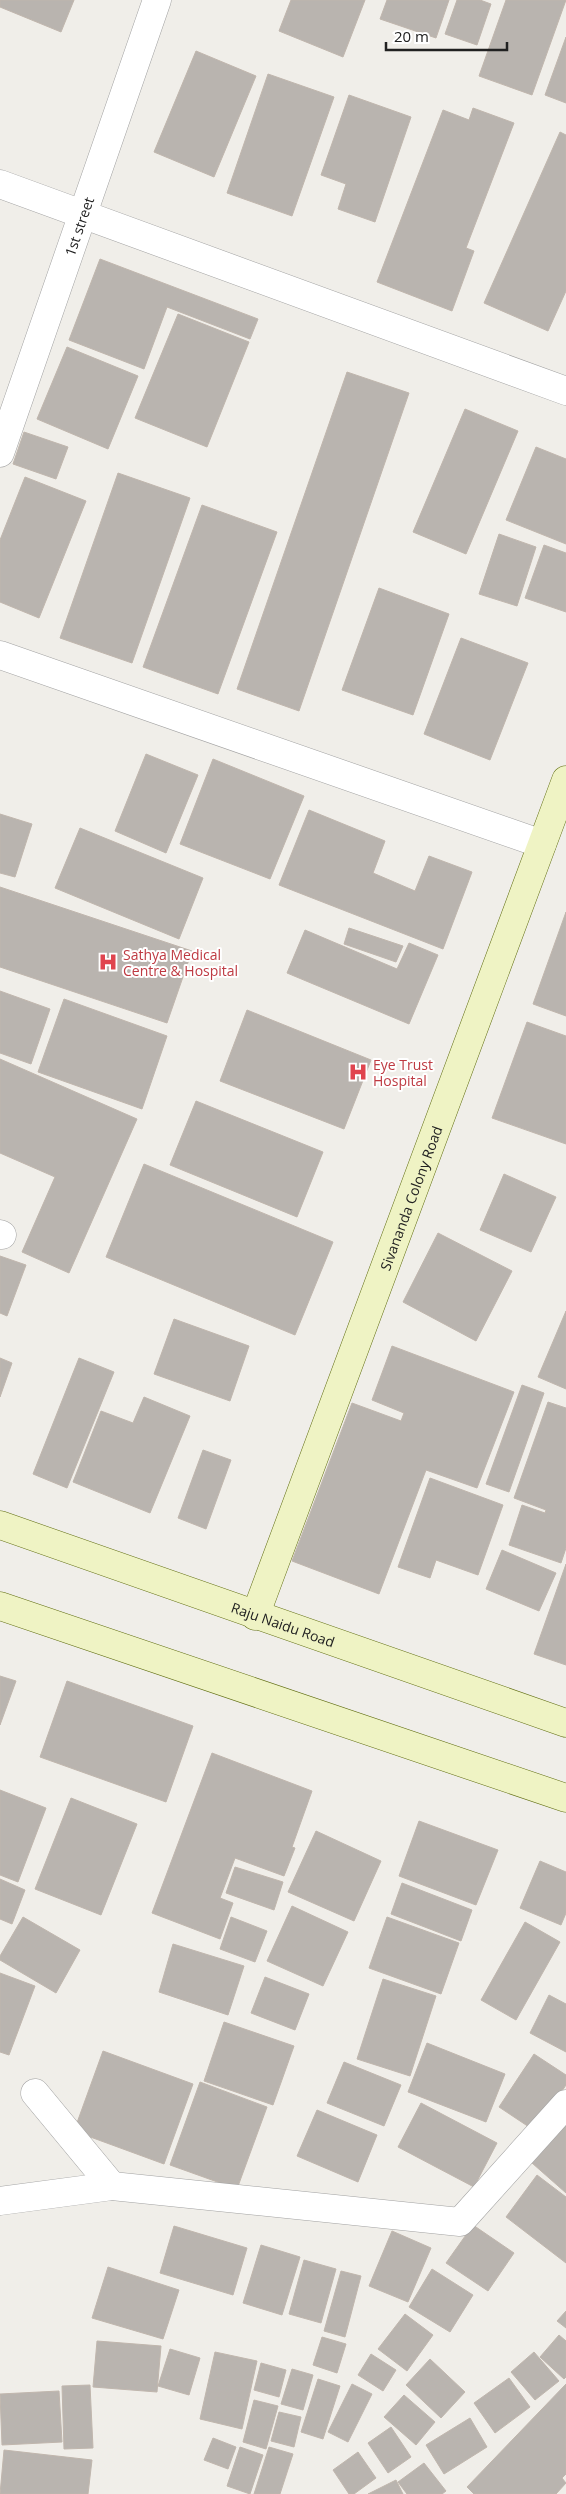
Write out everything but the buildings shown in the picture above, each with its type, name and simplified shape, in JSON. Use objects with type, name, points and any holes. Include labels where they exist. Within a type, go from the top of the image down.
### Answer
[{"type":"main road","name":"Sivananda Colony Road","points":[[255,1616],[566,780]]},
{"type":"main road","name":"Raju Naidu Road","points":[[0,1526],[566,1724]]},
{"type":"main road","points":[[0,1606],[566,1798]]},
{"type":"street","name":"1st street","points":[[0,453],[157,0]]},
{"type":"street","points":[[0,184],[566,391]]},
{"type":"street","points":[[0,655],[542,844]]},
{"type":"street","points":[[35,2093],[112,2186]]},
{"type":"street","points":[[0,2201],[112,2186],[460,2222],[566,2104]]},
{"type":"place","name":"Sathya Medical Centre & Hospital","points":[[108,962]]},
{"type":"place","name":"Eye Trust Hospital","points":[[358,1072]]}]
